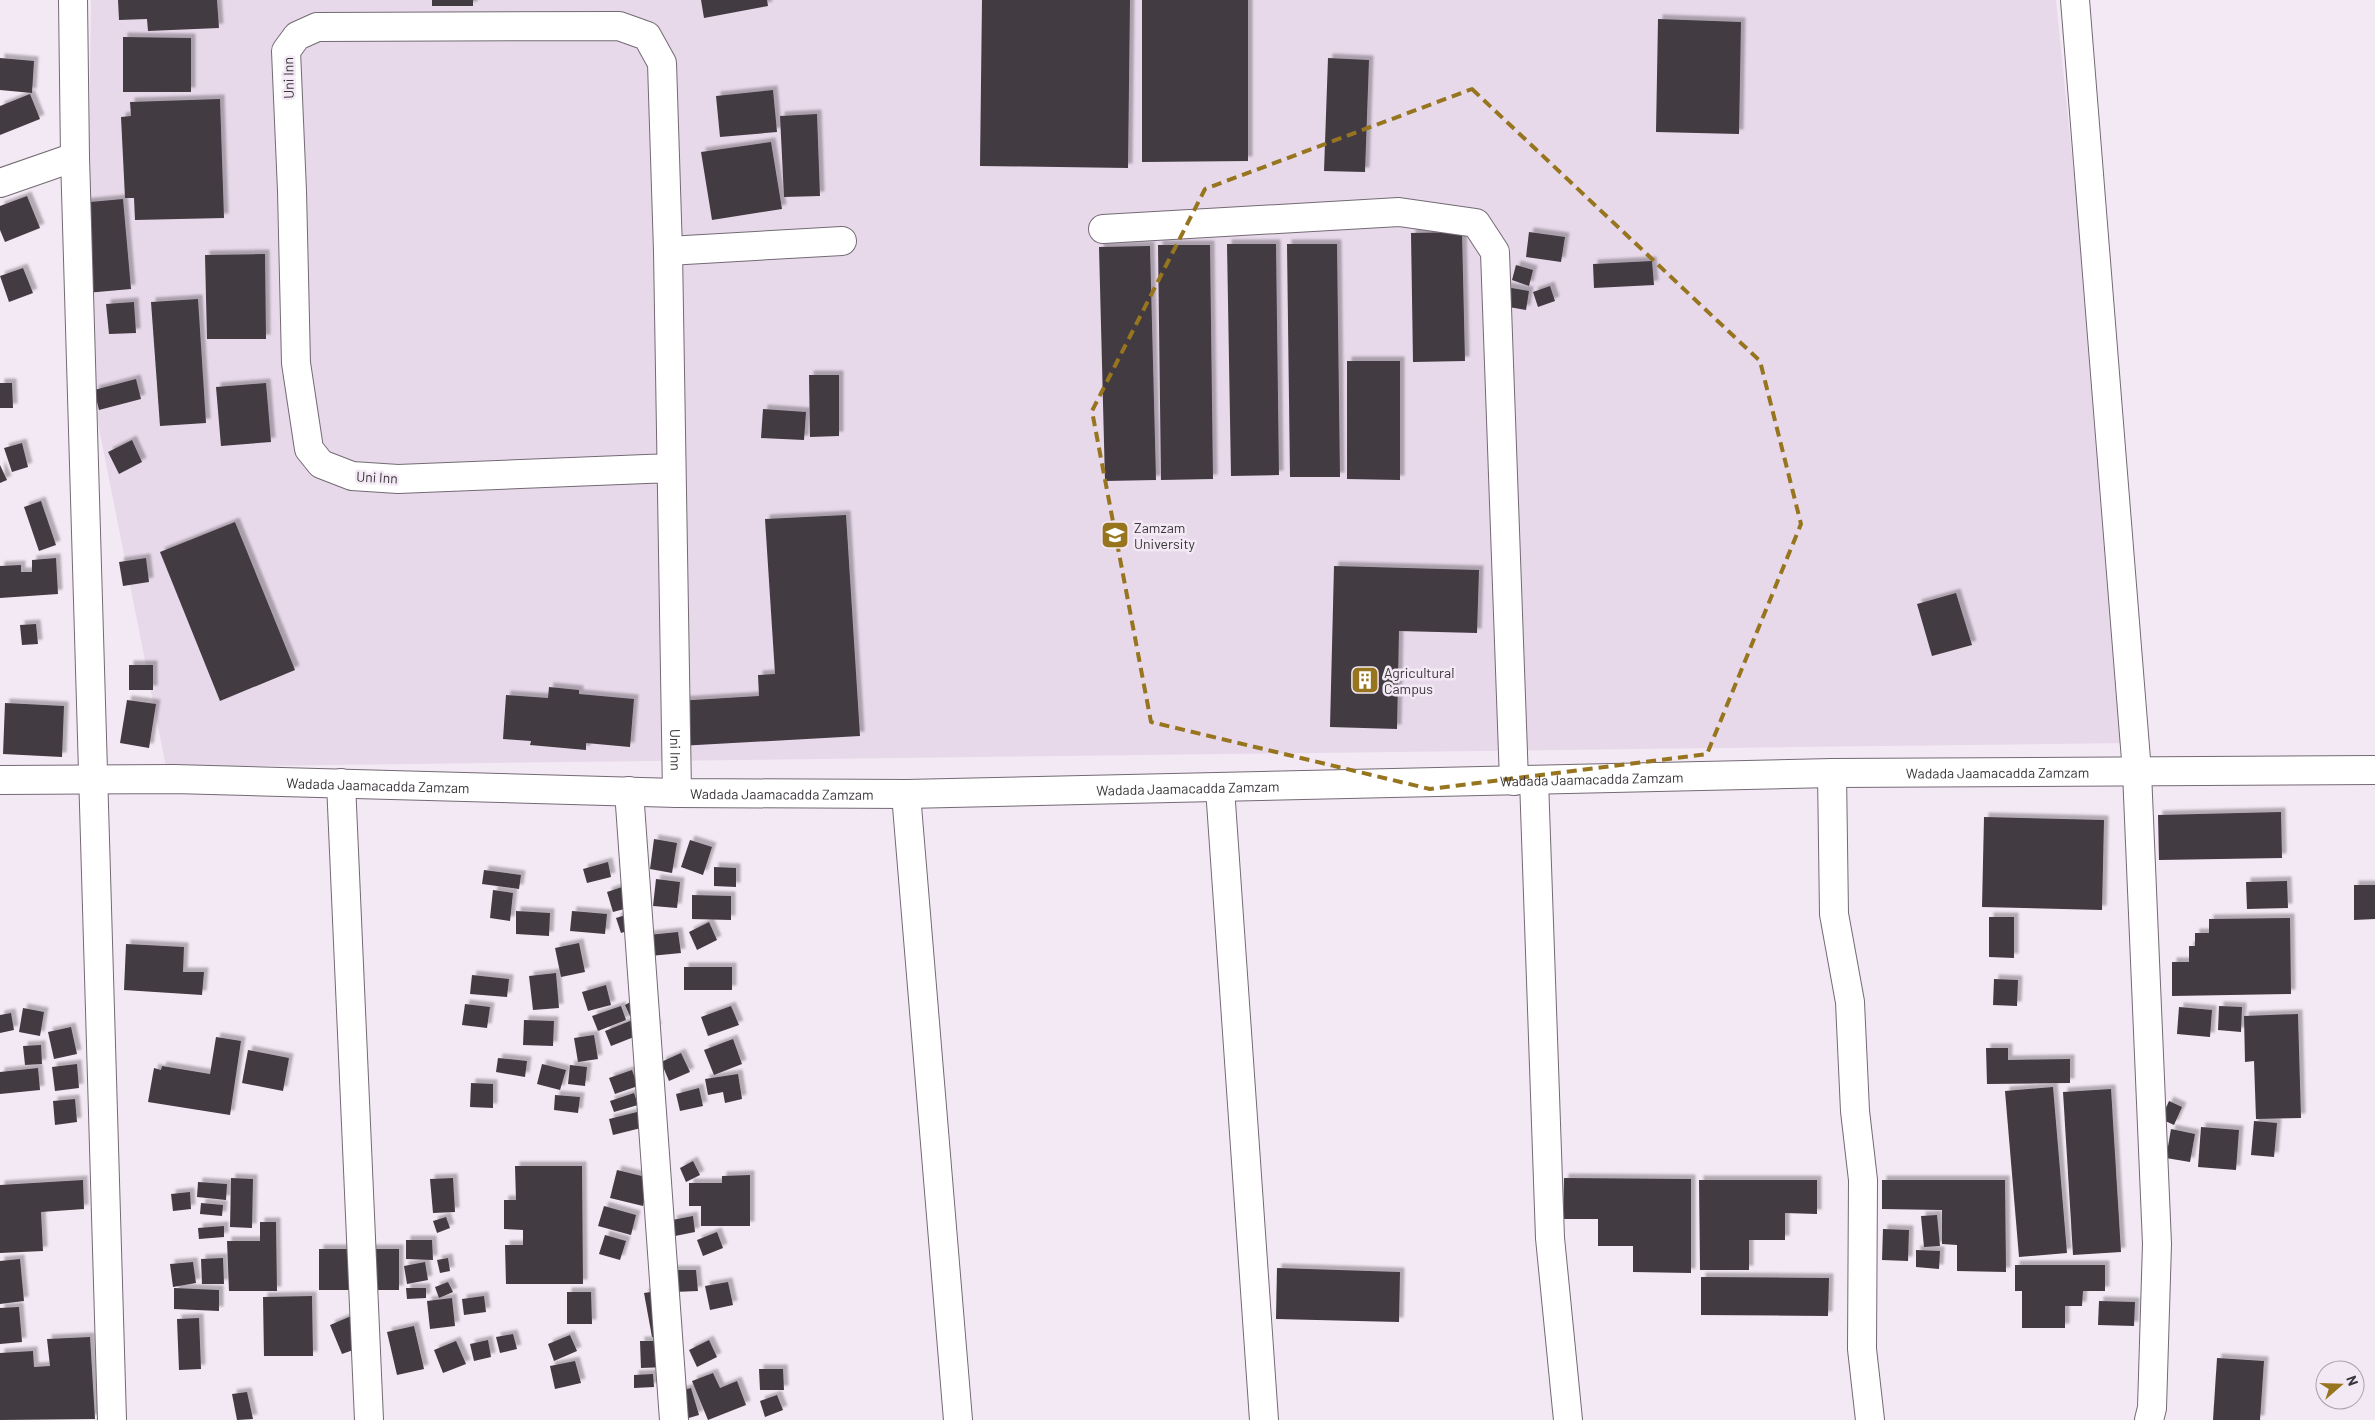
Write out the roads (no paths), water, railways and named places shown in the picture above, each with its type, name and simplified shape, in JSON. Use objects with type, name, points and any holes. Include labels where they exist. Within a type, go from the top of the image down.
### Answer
[{"type":"street","points":[[73,0],[75,157],[95,778],[112,1420]]},
{"type":"street","points":[[2075,0],[2137,772],[2157,1244],[2152,1408],[2149,1420]]},
{"type":"street","name":"Uni Inn","points":[[671,468],[398,479],[352,476],[321,464],[308,449],[296,363],[292,191],[286,52],[297,36],[317,27],[618,26],[647,36],[662,62],[668,251],[677,793]]},
{"type":"street","points":[[0,183],[75,157]]},
{"type":"street","points":[[1103,229],[1399,212],[1476,223],[1495,252],[1550,1238],[1568,1420]]},
{"type":"street","points":[[668,251],[842,241]]},
{"type":"street","name":"Wadada Jaamacadda Zamzam","points":[[0,780],[95,778],[677,793],[906,794],[1832,773],[2375,770]]},
{"type":"street","points":[[1832,773],[1834,914],[1850,1002],[1855,1111],[1863,1180],[1862,1349],[1870,1420]]},
{"type":"street","points":[[340,783],[369,1420]]},
{"type":"street","points":[[1220,788],[1264,1420]]},
{"type":"street","points":[[629,791],[674,1420]]},
{"type":"street","points":[[906,794],[958,1420]]},
{"type":"place","name":"Zamzam University","points":[[1115,535]]},
{"type":"place","name":"Agricultural Campus","points":[[1365,680]]}]
